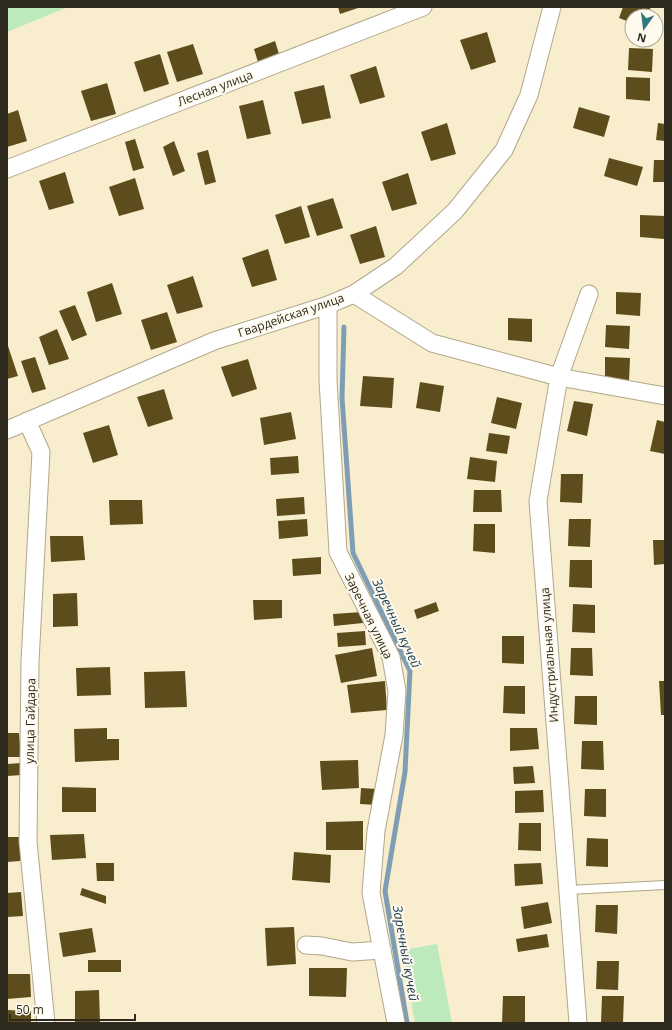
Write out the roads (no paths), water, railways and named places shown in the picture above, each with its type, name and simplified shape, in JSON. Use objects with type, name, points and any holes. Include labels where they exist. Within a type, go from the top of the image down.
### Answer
[{"type":"street","name":"Лесная улица","points":[[7,169],[423,7]]},
{"type":"street","name":"Гвардейская улица","points":[[7,430],[214,341],[328,305],[354,294],[396,266],[455,212],[504,150],[529,95],[552,7]]},
{"type":"street","points":[[354,294],[432,344],[559,377],[665,396]]},
{"type":"street","name":"Индустриальная улица","points":[[578,1023],[538,501],[559,377],[589,294]]},
{"type":"street","name":"Заречная улица","points":[[328,305],[328,380],[338,552],[391,657],[397,691],[394,735],[376,831],[371,893],[396,1023]]},
{"type":"street","name":"улица Гайдара","points":[[27,421],[41,452],[30,662],[28,842],[46,1023]]},
{"type":"street","points":[[306,945],[322,946],[352,952],[382,950]]},
{"type":"lane","points":[[569,890],[665,885]]},
{"type":"waterway","name":"Заречный кучей","points":[[344,327],[342,398],[353,553],[410,671],[405,772],[385,891],[407,1023]]}]
